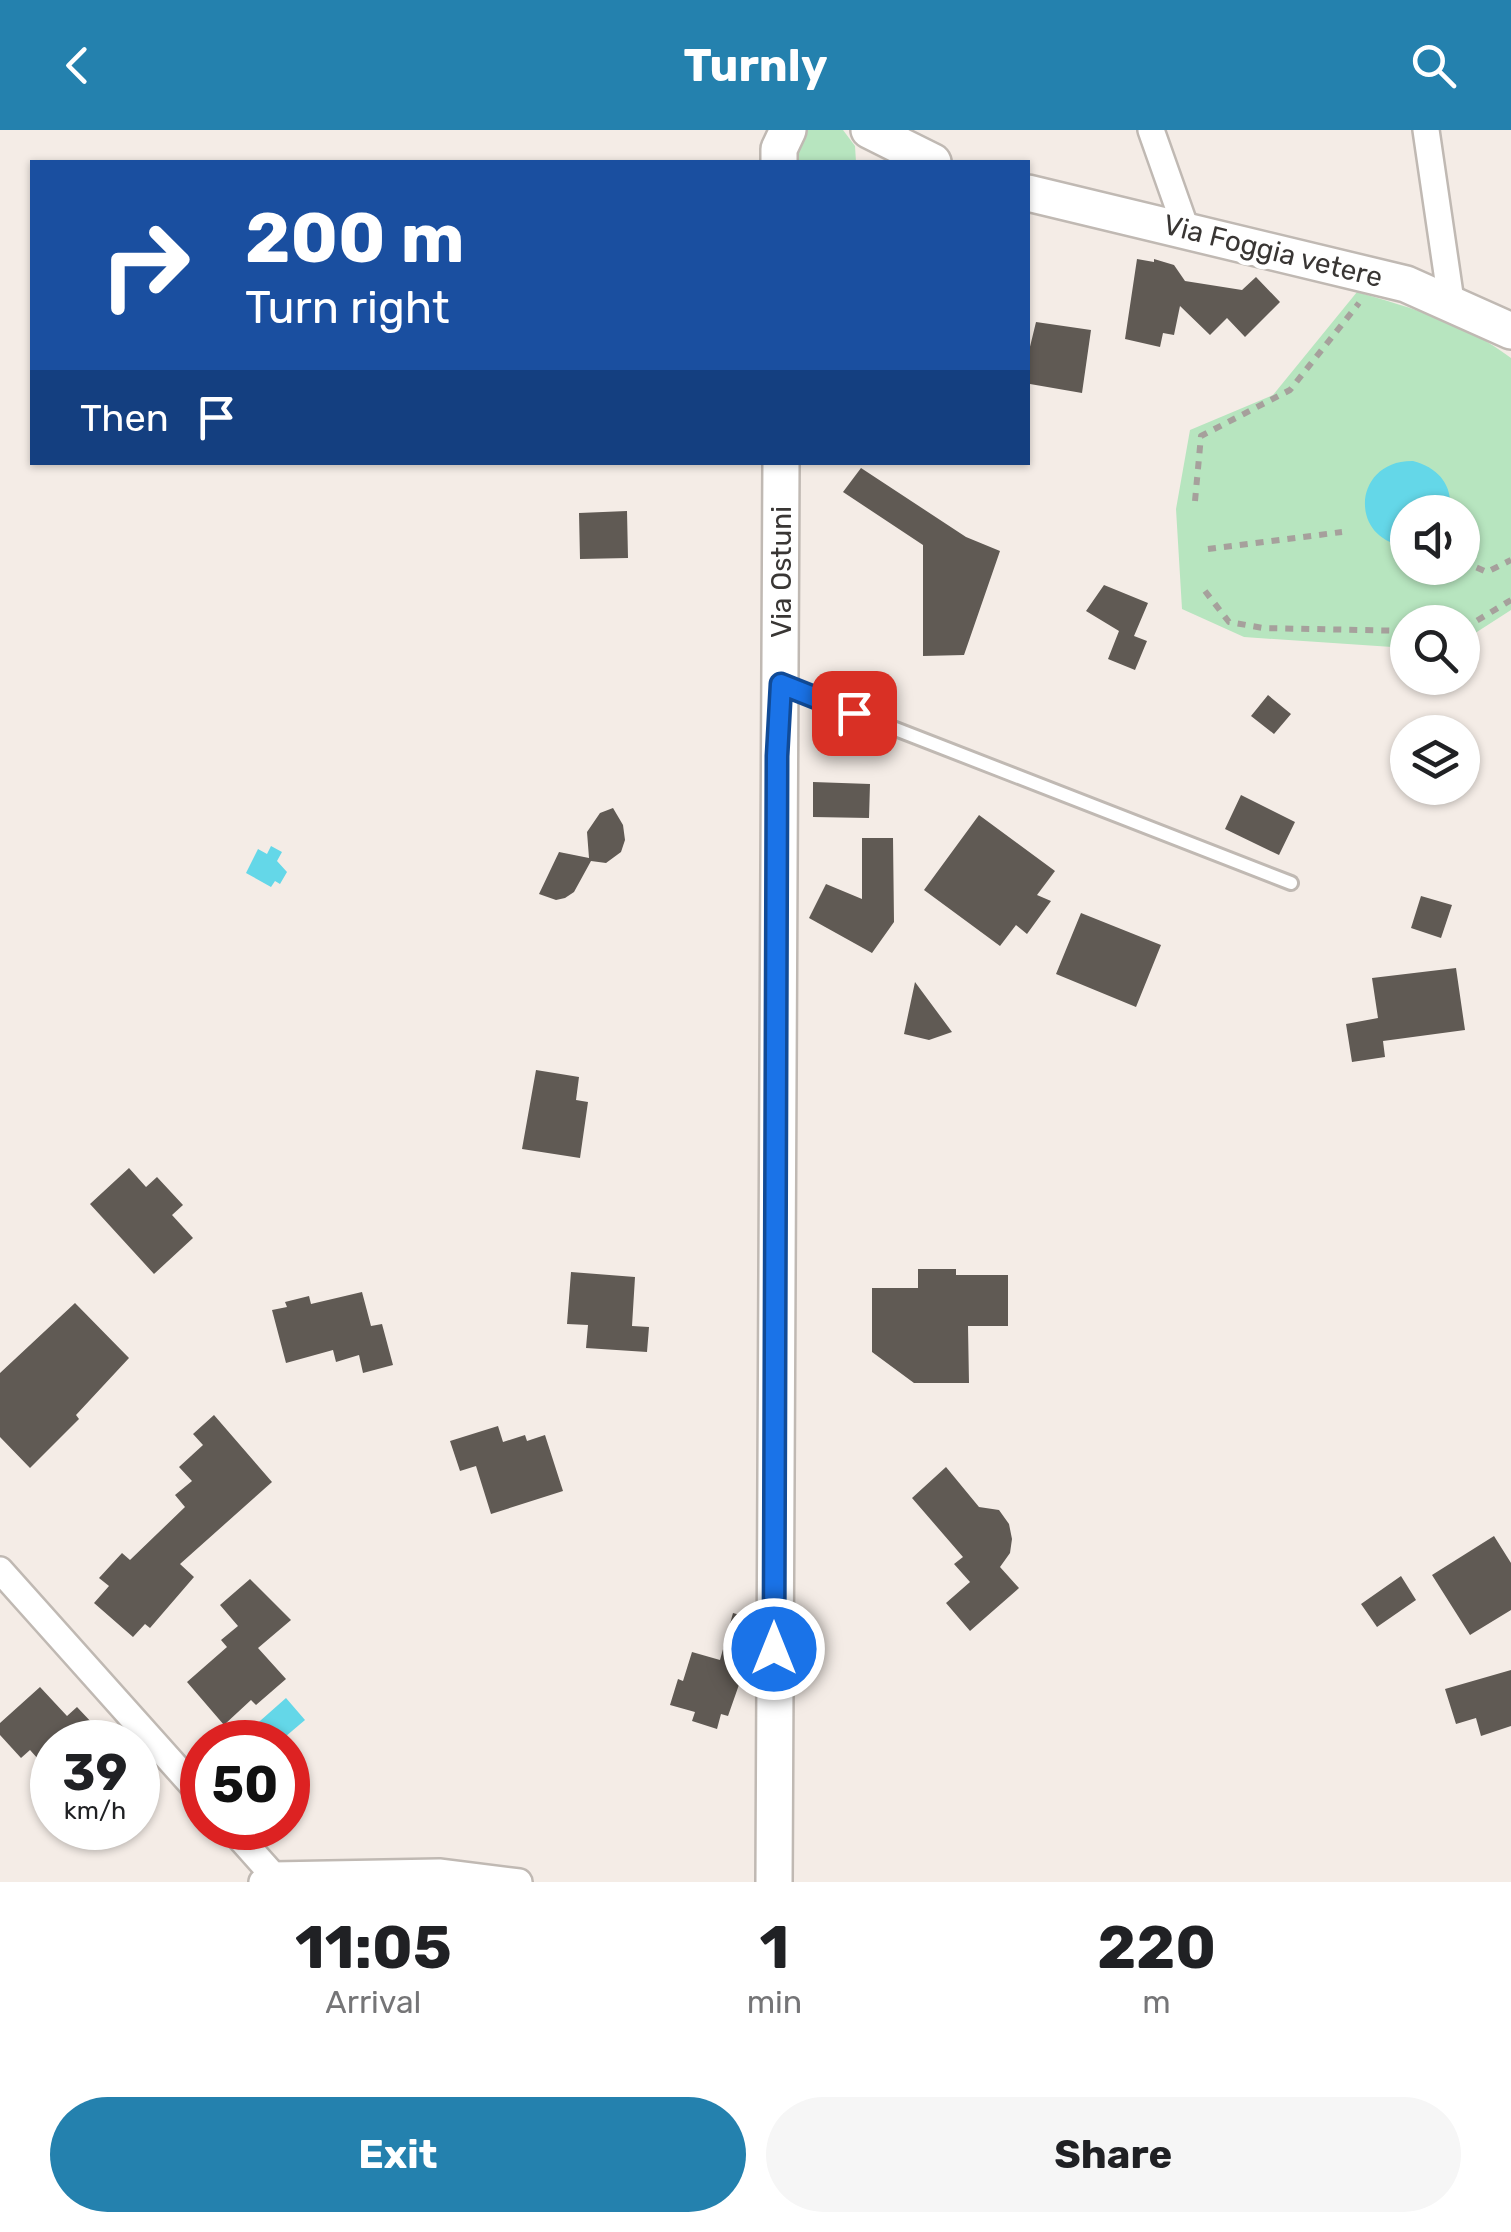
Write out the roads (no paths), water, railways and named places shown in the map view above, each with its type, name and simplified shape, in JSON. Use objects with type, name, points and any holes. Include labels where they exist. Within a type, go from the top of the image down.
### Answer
[{"type":"main road","points":[[779,160],[779,149],[788,130]]},
{"type":"main road","points":[[859,130],[866,142],[866,160]]},
{"type":"main road","points":[[869,130],[930,160]]},
{"type":"main road","name":"Via Foggia vetere","points":[[1030,193],[1406,284],[1511,331]]},
{"type":"main road","name":"Via Ostuni","points":[[774,1882],[781,465]]},
{"type":"street","points":[[1151,130],[1186,229]]},
{"type":"street","points":[[1426,130],[1451,301]]},
{"type":"street","points":[[0,1570],[180,1771]]},
{"type":"street","points":[[247,1850],[268,1878],[438,1872],[519,1882]]},
{"type":"lane","points":[[781,684],[1291,883]]},
{"type":"water","points":[[1413,461],[1430,468],[1442,479],[1449,495],[1390,495],[1390,542],[1374,530],[1365,501],[1378,473],[1393,464]]},
{"type":"water","points":[[271,846],[282,852],[277,861],[287,872],[280,884],[275,881],[271,887],[246,873],[258,849],[267,854]]},
{"type":"water","points":[[286,1698],[305,1720],[261,1720]]}]
